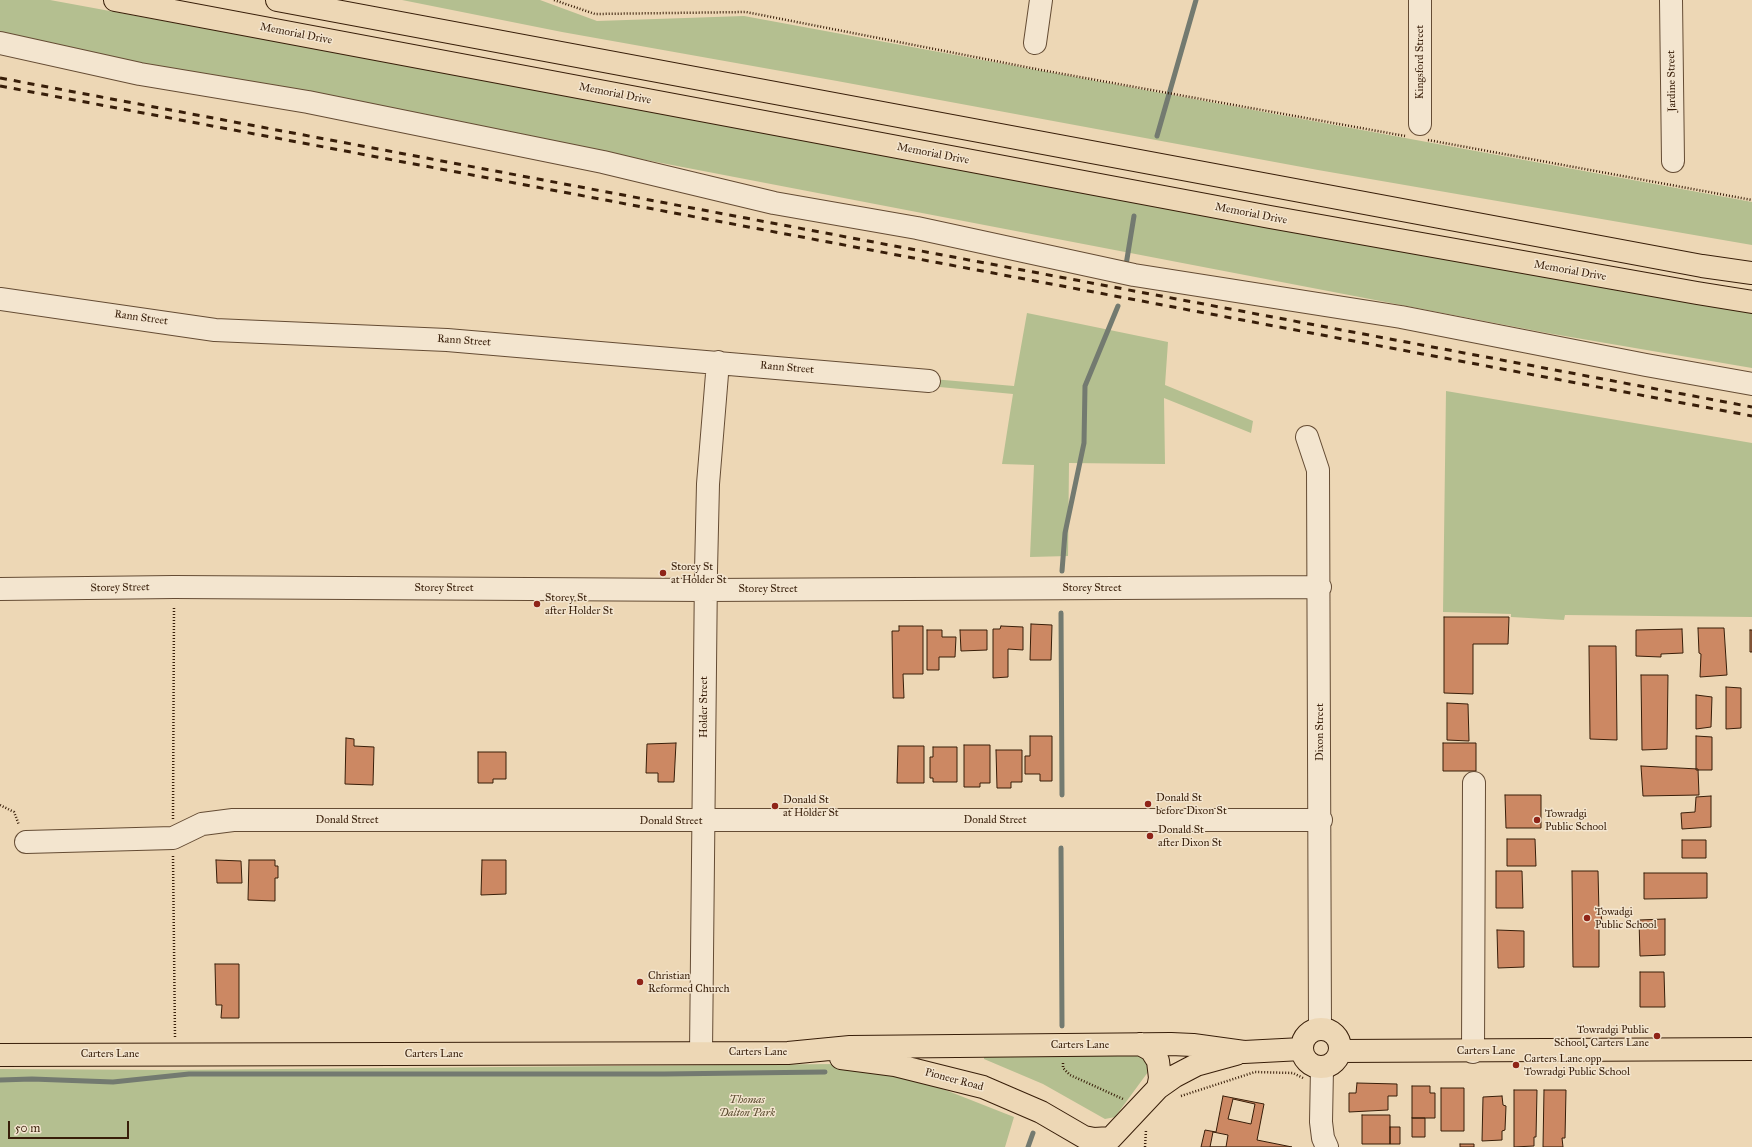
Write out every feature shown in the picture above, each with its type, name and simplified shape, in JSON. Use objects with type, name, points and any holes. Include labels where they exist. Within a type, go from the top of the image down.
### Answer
[{"type":"main road","name":"Memorial Drive","points":[[115,0],[1270,217],[1697,294],[1752,302]]},
{"type":"main road","points":[[277,0],[1694,265],[1752,274]]},
{"type":"main road","points":[[1320,1029],[1331,1031],[1335,1035],[1340,1046],[1340,1051],[1334,1063],[1314,1074],[1310,1065],[1303,1056],[1302,1049],[1305,1037],[1309,1033],[1320,1029]]},
{"type":"main road","points":[[1140,1044],[1151,1050],[1155,1055],[1160,1069],[1158,1088]]},
{"type":"main road","name":"Carters Lane","points":[[0,1055],[701,1052],[788,1053],[868,1046],[1140,1044],[1193,1045],[1244,1052],[1302,1049]]},
{"type":"main road","name":"Carters Lane","points":[[868,1046],[931,1060]]},
{"type":"main road","name":"Carters Lane","points":[[1340,1051],[1473,1052],[1752,1049]]},
{"type":"main road","name":"Carters Lane","points":[[1115,1142],[1141,1105],[1158,1088],[1175,1076],[1196,1065],[1244,1052]]},
{"type":"main road","name":"Pioneer Road","points":[[788,1053],[895,1065],[983,1087],[1041,1112],[1084,1137],[1115,1142]]},
{"type":"main road","name":"Pioneer Road","points":[[931,1060],[992,1077],[1033,1093],[1115,1142]]},
{"type":"street","points":[[1035,43],[1041,0]]},
{"type":"street","name":"Kingsford Street","points":[[1415,133],[1420,0]]},
{"type":"street","name":"Jardine Street","points":[[1671,0],[1673,161]]},
{"type":"street","points":[[0,42],[140,74],[308,102],[603,162],[774,203],[917,228],[1134,275],[1401,317],[1646,365],[1752,384]]},
{"type":"street","name":"Rann Street","points":[[0,299],[215,330],[447,340],[929,381]]},
{"type":"street","name":"Holder Street","points":[[701,1052],[705,590],[708,484],[718,362]]},
{"type":"street","name":"Dixon Street","points":[[1307,437],[1318,470],[1321,820],[1320,1029]]},
{"type":"street","name":"Storey Street","points":[[0,589],[174,587],[705,590],[1320,587]]},
{"type":"street","points":[[1473,1052],[1474,783]]},
{"type":"street","name":"Donald Street","points":[[26,842],[173,838],[202,824],[233,820],[1321,820]]},
{"type":"street","points":[[1314,1074],[1323,1138],[1326,1147]]},
{"type":"path","points":[[554,0],[595,14],[746,12],[1158,92],[1415,133],[1752,200]]},
{"type":"path","points":[[174,587],[173,838],[176,1038]]},
{"type":"path","points":[[0,805],[14,812],[26,842]]},
{"type":"path","points":[[1062,1045],[1063,1068],[1070,1075],[1128,1102],[1141,1105]]},
{"type":"path","points":[[1178,1097],[1255,1072],[1293,1073],[1303,1077],[1314,1074]]},
{"type":"path","points":[[1145,1147],[1145,1131],[1148,1126]]},
{"type":"green space","points":[[0,0],[50,0],[1752,313],[1752,368],[1547,333],[0,36]]},
{"type":"green space","points":[[402,0],[540,0],[597,21],[744,16],[1752,202],[1752,245],[1318,170],[562,32]]},
{"type":"green space","points":[[1027,313],[1168,342],[1165,385],[1253,421],[1251,433],[1164,398],[1165,464],[1069,463],[1068,556],[1030,557],[1034,465],[1002,464],[1013,394],[929,386],[932,379],[1014,386]]},
{"type":"green space","points":[[1446,391],[1752,443],[1752,617],[1565,615],[1564,620],[1511,617],[1511,614],[1443,612]]},
{"type":"green space","points":[[1133,1054],[1142,1058],[1149,1068],[1148,1072],[1115,1117],[1105,1119],[1043,1084],[984,1059],[984,1055]]},
{"type":"green space","name":"Thomas Dalton Park","points":[[837,1064],[910,1076],[1014,1117],[1005,1147],[0,1147],[0,1069],[170,1070]]},
{"type":"building","points":[[1444,617],[1509,617],[1508,644],[1473,644],[1473,694],[1444,693]]},
{"type":"building","points":[[1031,624],[1052,625],[1051,660],[1030,660]]},
{"type":"building","points":[[899,626],[923,626],[923,674],[903,674],[904,698],[893,698],[892,631],[899,631]]},
{"type":"building","points":[[1001,626],[1023,627],[1023,650],[1008,649],[1008,677],[993,678],[993,629],[1000,629]]},
{"type":"building","points":[[1698,628],[1724,628],[1727,675],[1700,677],[1701,654],[1699,653]]},
{"type":"building","points":[[1682,629],[1683,653],[1661,654],[1661,657],[1636,656],[1636,630]]},
{"type":"building","points":[[927,630],[942,630],[942,637],[956,637],[955,657],[939,657],[939,670],[927,670]]},
{"type":"building","points":[[960,630],[987,630],[987,650],[961,651]]},
{"type":"building","points":[[1750,630],[1752,630],[1752,652],[1750,652]]},
{"type":"building","points":[[1589,646],[1616,646],[1617,740],[1590,739]]},
{"type":"building","points":[[1641,675],[1668,675],[1667,749],[1642,750]]},
{"type":"building","points":[[1726,687],[1741,688],[1741,728],[1726,729]]},
{"type":"building","points":[[1696,695],[1712,697],[1711,727],[1696,729]]},
{"type":"building","points":[[1447,703],[1468,704],[1469,741],[1447,740]]},
{"type":"building","points":[[1030,736],[1052,736],[1052,781],[1040,781],[1040,774],[1025,774],[1025,756],[1030,756]]},
{"type":"building","points":[[1696,736],[1712,737],[1712,770],[1696,770]]},
{"type":"building","points":[[346,738],[354,739],[354,746],[374,747],[373,785],[345,784]]},
{"type":"building","points":[[676,743],[674,782],[658,782],[658,773],[646,773],[647,744]]},
{"type":"building","points":[[1443,743],[1476,743],[1476,771],[1443,771]]},
{"type":"building","points":[[964,745],[990,745],[990,783],[980,783],[980,787],[964,787]]},
{"type":"building","points":[[898,746],[924,746],[924,783],[897,783]]},
{"type":"building","points":[[933,747],[957,747],[957,782],[933,782],[933,778],[930,778],[930,757],[933,757]]},
{"type":"building","points":[[996,750],[1022,750],[1022,782],[1011,782],[1011,788],[997,788]]},
{"type":"building","points":[[478,752],[506,752],[506,779],[493,779],[493,783],[478,783]]},
{"type":"building","points":[[1641,766],[1698,769],[1699,795],[1643,796]]},
{"type":"building","points":[[1505,795],[1541,795],[1541,828],[1506,828]]},
{"type":"building","points":[[1711,796],[1711,827],[1682,829],[1681,813],[1695,812],[1696,797]]},
{"type":"building","points":[[1507,839],[1535,839],[1536,866],[1507,866]]},
{"type":"building","points":[[1682,840],[1706,840],[1706,858],[1682,858]]},
{"type":"building","points":[[216,860],[241,861],[242,883],[217,883]]},
{"type":"building","points":[[249,860],[275,860],[275,866],[278,866],[278,878],[275,878],[275,901],[248,900]]},
{"type":"building","points":[[482,860],[506,860],[506,894],[481,895]]},
{"type":"building","points":[[1496,871],[1522,871],[1523,908],[1496,908]]},
{"type":"building","name":"Towadgi Public School","points":[[1572,871],[1598,871],[1599,913],[1601,913],[1602,923],[1599,923],[1599,967],[1573,967]]},
{"type":"building","points":[[1644,873],[1707,873],[1707,898],[1644,899]]},
{"type":"building","points":[[1665,919],[1665,955],[1640,956],[1639,920]]},
{"type":"building","points":[[1497,930],[1524,931],[1524,967],[1498,968]]},
{"type":"building","points":[[215,964],[239,964],[239,1018],[221,1018],[222,1005],[216,1005]]},
{"type":"building","points":[[1640,972],[1664,972],[1665,1007],[1640,1007]]},
{"type":"building","points":[[1357,1083],[1397,1084],[1397,1096],[1388,1096],[1388,1110],[1349,1112],[1349,1093],[1356,1093]]},
{"type":"building","points":[[1412,1086],[1430,1086],[1430,1093],[1435,1093],[1435,1118],[1412,1118]]},
{"type":"building","points":[[1441,1088],[1464,1088],[1464,1131],[1441,1131]]},
{"type":"building","points":[[1514,1090],[1537,1090],[1536,1137],[1534,1137],[1534,1146],[1514,1147]]},
{"type":"building","points":[[1544,1090],[1566,1090],[1565,1138],[1562,1138],[1563,1147],[1543,1147]]},
{"type":"building","points":[[1223,1096],[1264,1104],[1257,1140],[1292,1147],[1201,1147],[1205,1130],[1216,1132]]},
{"type":"building","points":[[1502,1096],[1503,1105],[1506,1106],[1505,1130],[1502,1131],[1502,1140],[1482,1141],[1483,1097]]},
{"type":"building","points":[[1233,1099],[1255,1104],[1251,1124],[1228,1119]]},
{"type":"building","points":[[1362,1115],[1390,1115],[1390,1144],[1362,1144]]},
{"type":"building","points":[[1412,1118],[1425,1118],[1425,1137],[1412,1137]]},
{"type":"building","points":[[1390,1127],[1400,1127],[1400,1144],[1390,1144]]},
{"type":"building","points":[[1213,1132],[1228,1135],[1226,1147],[1210,1147]]},
{"type":"building","points":[[1460,1144],[1474,1144],[1474,1147],[1460,1147]]},
{"type":"waterway","points":[[1157,136],[1196,0]]},
{"type":"waterway","points":[[1126,265],[1134,216]]},
{"type":"waterway","points":[[1062,571],[1065,533],[1084,443],[1085,386],[1118,306]]},
{"type":"waterway","points":[[1061,613],[1062,795]]},
{"type":"waterway","points":[[1061,848],[1062,1026]]},
{"type":"waterway","points":[[0,1080],[32,1079],[113,1082],[189,1074],[664,1074],[825,1072]]},
{"type":"waterway","points":[[1028,1147],[1033,1133]]},
{"type":"railway","points":[[0,78],[1752,407]]},
{"type":"railway","points":[[0,86],[1752,416]]},
{"type":"place","name":"Storey St at Holder St","points":[[663,573]]},
{"type":"place","name":"Storey St after Holder St","points":[[537,604]]},
{"type":"place","name":"Donald St before Dixon St","points":[[1148,804]]},
{"type":"place","name":"Donald St at Holder St","points":[[775,806]]},
{"type":"place","name":"Towradgi Public School","points":[[1537,820]]},
{"type":"place","name":"Donald St after Dixon St","points":[[1150,836]]},
{"type":"place","name":"Towadgi Public School","points":[[1587,918]]},
{"type":"place","name":"Christian Reformed Church","points":[[640,982]]},
{"type":"place","name":"Towradgi Public School, Carters Lane","points":[[1657,1036]]},
{"type":"place","name":"Carters Lane opp Towradgi Public School","points":[[1516,1065]]}]
